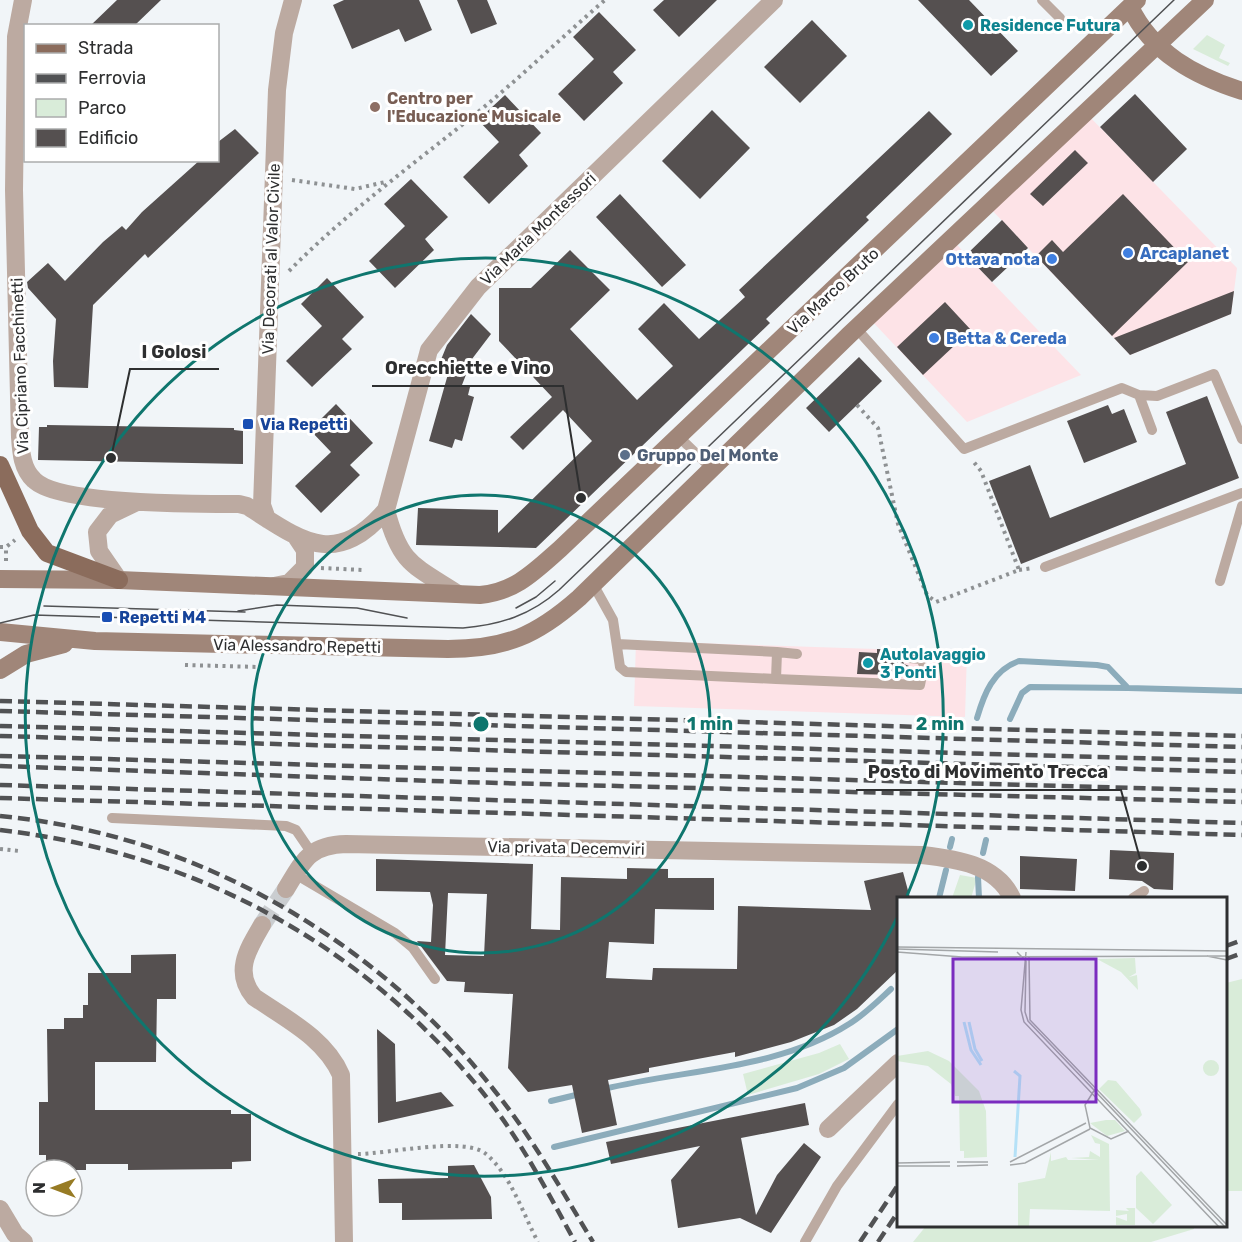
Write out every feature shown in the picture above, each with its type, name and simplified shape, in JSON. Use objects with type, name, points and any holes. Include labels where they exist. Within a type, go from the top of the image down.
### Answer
[{"type":"main road","points":[[593,584],[856,328],[1205,0]]},
{"type":"main road","points":[[1130,2],[1138,23],[1169,57],[1183,66],[1242,91]]},
{"type":"main road","name":"Via Marco Bruto","points":[[458,594],[480,595],[506,591],[534,573],[1130,2]]},
{"type":"main road","points":[[0,465],[30,531],[47,553],[119,580]]},
{"type":"main road","points":[[0,579],[119,580],[458,594]]},
{"type":"main road","name":"Via Alessandro Repetti","points":[[0,632],[94,641],[475,649],[509,642],[538,630],[593,584]]},
{"type":"main road","points":[[0,670],[26,654],[48,646],[94,641]]},
{"type":"street","name":"Via Cipriano Facchinetti","points":[[23,0],[16,37],[14,190],[21,452],[29,474],[43,485],[135,503],[239,504],[271,521]]},
{"type":"street","name":"Via Decorati al Valor Civile","points":[[271,521],[262,505],[277,90],[284,33],[293,0]]},
{"type":"street","name":"Via Maria Montessori","points":[[386,510],[429,350],[478,287],[774,0]]},
{"type":"street","points":[[119,580],[99,551],[97,532],[110,514],[135,503]]},
{"type":"street","points":[[271,521],[297,538],[324,544],[356,538],[370,528],[386,510]]},
{"type":"street","points":[[386,510],[392,531],[405,558],[458,594]]},
{"type":"street","points":[[272,586],[289,583],[305,567],[305,550],[297,538]]},
{"type":"street","name":"Via privata Decemviri","points":[[311,852],[320,847],[346,844],[922,855],[958,861],[984,869],[1002,883],[1011,897]]},
{"type":"street","points":[[290,881],[311,852]]},
{"type":"street","points":[[262,925],[245,956],[242,969],[248,989],[254,997],[319,1042],[341,1075],[344,1242]]},
{"type":"street","points":[[828,1130],[897,1064]]},
{"type":"street","points":[[0,1209],[15,1234],[24,1242]]},
{"type":"lane","points":[[1042,0],[1060,18]]},
{"type":"lane","points":[[856,328],[964,449],[1122,388],[1139,396],[1157,396],[1214,374],[1242,439]]},
{"type":"lane","points":[[1139,396],[1152,430]]},
{"type":"lane","points":[[678,436],[711,468]]},
{"type":"lane","points":[[1045,567],[1242,493],[1242,500]]},
{"type":"lane","points":[[1220,581],[1242,506]]},
{"type":"lane","points":[[593,584],[609,610],[620,667],[626,672],[920,685],[924,665],[921,659],[909,658]]},
{"type":"lane","points":[[617,644],[797,654]]},
{"type":"lane","points":[[776,679],[777,652]]},
{"type":"lane","points":[[112,818],[286,826],[296,830],[311,852]]},
{"type":"lane","points":[[290,881],[395,933],[413,948],[435,979]]},
{"type":"lane","points":[[1134,897],[1143,891]]},
{"type":"lane","points":[[805,1242],[837,1186],[897,1105]]},
{"type":"path","points":[[284,275],[316,243],[388,181],[479,111],[604,0]]},
{"type":"path","points":[[274,179],[310,181],[347,188],[369,187],[388,181]]},
{"type":"path","points":[[857,405],[878,428],[898,524],[927,595],[936,602],[1019,570],[981,471],[964,449]]},
{"type":"path","points":[[0,547],[6,547],[6,561]]},
{"type":"path","points":[[320,568],[369,570]]},
{"type":"path","points":[[185,665],[260,667]]},
{"type":"path","points":[[0,849],[19,851]]},
{"type":"path","points":[[342,1154],[377,1154],[449,1146],[476,1148],[486,1154],[503,1173],[538,1242]]},
{"type":"shaded area","points":[[1086,113],[1237,268],[1231,314],[1130,355],[988,206]]},
{"type":"shaded area","points":[[953,240],[1081,375],[967,422],[870,319]]},
{"type":"shaded area","points":[[636,641],[967,652],[965,717],[634,706]]},
{"type":"green space","points":[[1207,35],[1225,45],[1219,58],[1230,63],[1228,66],[1193,49]]},
{"type":"green space","points":[[960,875],[977,878],[971,897],[952,897]]},
{"type":"green space","points":[[1242,979],[1242,1191],[1227,1191],[1227,983]]},
{"type":"green space","points":[[840,1044],[849,1059],[819,1074],[748,1095],[743,1074],[819,1053]]},
{"type":"green space","points":[[925,1227],[1194,1227],[1194,1229],[1151,1242],[913,1242]]},
{"type":"building","points":[[117,0],[161,0],[136,24],[92,24]]},
{"type":"building","points":[[344,0],[419,0],[432,30],[405,42],[399,29],[352,49],[333,5]]},
{"type":"building","points":[[457,0],[487,0],[497,24],[471,34]]},
{"type":"building","points":[[664,0],[717,0],[679,37],[653,10]]},
{"type":"building","name":"Residence Futura","points":[[918,0],[969,0],[1018,51],[991,76]]},
{"type":"building","points":[[599,12],[636,50],[613,72],[623,83],[584,121],[558,94],[594,59],[573,37]]},
{"type":"building","points":[[812,20],[847,56],[800,103],[764,67]]},
{"type":"building","points":[[1135,94],[1187,149],[1153,182],[1100,127]]},
{"type":"building","points":[[505,95],[541,133],[519,155],[528,166],[489,204],[463,177],[499,142],[478,120]]},
{"type":"building","points":[[712,110],[750,148],[700,199],[662,161]]},
{"type":"building","points":[[929,111],[952,134],[866,217],[869,220],[766,319],[770,323],[536,548],[416,545],[418,508],[498,510],[498,533],[592,441],[563,410],[523,450],[510,437],[552,397],[499,341],[499,288],[531,288],[570,250],[610,290],[570,329],[637,400],[673,366],[638,329],[664,303],[699,339],[745,297],[739,290]]},
{"type":"building","points":[[235,129],[259,153],[148,258],[145,254],[93,305],[88,388],[54,387],[56,319],[28,288],[27,282],[48,263],[65,281],[103,242],[122,226],[126,230],[142,212],[198,162],[219,162],[219,141]]},
{"type":"building","points":[[1075,150],[1088,163],[1043,206],[1030,194]]},
{"type":"building","points":[[411,179],[448,217],[425,239],[434,250],[395,288],[369,261],[405,226],[384,204]]},
{"type":"building","points":[[620,194],[686,265],[662,287],[596,217]]},
{"type":"building","points":[[1123,194],[1188,262],[1112,336],[1036,256],[1052,240],[1063,252]]},
{"type":"building","points":[[1002,220],[1028,248],[992,282],[966,255]]},
{"type":"building","points":[[327,278],[364,317],[342,339],[352,349],[312,387],[286,361],[322,326],[301,304]]},
{"type":"building","points":[[1234,291],[1231,314],[1130,355],[1114,338]]},
{"type":"building","points":[[945,302],[971,330],[923,375],[897,347]]},
{"type":"building","points":[[471,314],[491,334],[472,359],[462,385],[470,387],[468,395],[474,397],[462,441],[455,439],[452,448],[429,441],[450,367],[440,362],[447,345]]},
{"type":"building","points":[[859,357],[882,381],[829,432],[806,408]]},
{"type":"building","points":[[1207,396],[1239,478],[1021,564],[989,481],[1030,465],[1050,518],[1186,464],[1166,412]]},
{"type":"building","points":[[336,404],[373,443],[350,465],[360,475],[321,513],[295,486],[331,452],[310,430]]},
{"type":"building","points":[[1108,405],[1112,414],[1124,409],[1137,442],[1084,463],[1067,421]]},
{"type":"building","points":[[47,425],[234,428],[234,430],[243,431],[243,464],[38,460],[39,427],[47,427]]},
{"type":"building","points":[[877,649],[909,650],[903,653],[902,658],[904,664],[909,666],[909,670],[896,670],[895,675],[857,674],[859,652],[877,653]]},
{"type":"building","points":[[1110,850],[1174,853],[1173,890],[1154,889],[1142,881],[1109,879]]},
{"type":"building","points":[[1020,856],[1077,859],[1075,891],[1020,889]]},
{"type":"building","points":[[376,859],[533,864],[531,929],[560,930],[561,877],[627,879],[627,868],[668,869],[668,878],[714,878],[714,910],[655,909],[654,944],[609,942],[606,978],[652,980],[653,968],[737,969],[738,906],[871,910],[864,881],[903,872],[910,897],[897,897],[897,971],[857,1009],[834,1025],[791,1042],[735,1057],[735,1052],[649,1068],[649,1072],[608,1080],[617,1125],[582,1133],[572,1085],[528,1092],[508,1068],[513,994],[464,992],[465,982],[447,981],[417,941],[431,942],[433,905],[430,892],[376,891]],"holes":[[[448,893],[487,894],[484,956],[445,955]]]},
{"type":"building","points":[[176,954],[176,999],[157,999],[156,1062],[95,1062],[95,1110],[231,1110],[231,1114],[251,1114],[251,1161],[232,1162],[232,1169],[128,1170],[128,1164],[86,1164],[86,1170],[84,1170],[84,1158],[46,1158],[46,1155],[39,1155],[39,1102],[48,1102],[47,1029],[64,1029],[64,1018],[83,1018],[83,1005],[88,1005],[88,973],[131,973],[131,955]]},
{"type":"building","points":[[377,1029],[395,1044],[396,1102],[441,1092],[454,1106],[378,1123]]},
{"type":"building","points":[[805,1103],[809,1125],[741,1138],[756,1215],[777,1175],[804,1143],[821,1157],[771,1233],[740,1218],[678,1228],[671,1180],[700,1146],[611,1164],[606,1142]]},
{"type":"building","points":[[474,1165],[491,1197],[492,1219],[402,1220],[402,1203],[379,1203],[378,1179],[448,1178],[448,1166]]},
{"type":"waterway","points":[[977,718],[983,700],[996,677],[1002,670],[1019,661],[1108,667],[1128,688],[1242,691]]},
{"type":"waterway","points":[[1010,719],[1022,693],[1030,687],[1128,688]]},
{"type":"waterway","points":[[950,847],[952,839]]},
{"type":"waterway","points":[[983,853],[986,840]]},
{"type":"waterway","points":[[939,897],[946,870]]},
{"type":"waterway","points":[[978,877],[979,897]]},
{"type":"waterway","points":[[604,1089],[761,1060],[792,1051],[849,1024],[891,989]]},
{"type":"waterway","points":[[554,1147],[797,1088],[844,1068],[897,1030]]},
{"type":"waterway","points":[[551,1101],[580,1094]]},
{"type":"tunnel","points":[[262,925],[286,889]]},
{"type":"tram line","points":[[0,623],[34,615],[463,628],[502,621],[526,612],[559,590],[1174,0]]},
{"type":"tram line","points":[[516,608],[536,597],[555,581]]},
{"type":"tram line","points":[[238,611],[277,605],[357,608],[407,618]]},
{"type":"tram line","points":[[44,606],[245,612]]},
{"type":"railway","points":[[0,701],[1242,736]]},
{"type":"railway","points":[[0,711],[1242,747]]},
{"type":"railway","points":[[0,726],[1242,761]]},
{"type":"railway","points":[[0,736],[1242,772]]},
{"type":"railway","points":[[0,756],[1242,791]]},
{"type":"railway","points":[[0,766],[462,782],[1242,802]]},
{"type":"railway","points":[[0,785],[1242,823]]},
{"type":"railway","points":[[0,798],[1242,835]]},
{"type":"railway","points":[[0,816],[72,827],[142,845],[210,870],[275,902],[336,941],[393,985],[446,1035],[494,1090],[534,1145],[593,1242]]},
{"type":"railway","points":[[0,830],[70,841],[138,859],[203,882],[265,912],[324,947],[379,988],[431,1035],[479,1088],[519,1143],[575,1242]]},
{"type":"railway","points":[[1227,946],[1242,940]]},
{"type":"railway","points":[[1227,959],[1242,953]]},
{"type":"railway","points":[[860,1242],[897,1186]]},
{"type":"railway","points":[[878,1242],[897,1214]]},
{"type":"place","name":"Residence Futura","points":[[968,25]]},
{"type":"place","name":"Centro per l'Educazione Musicale","points":[[375,107]]},
{"type":"place","name":"Arcaplanet","points":[[1128,253]]},
{"type":"place","name":"Ottava nota","points":[[1052,259]]},
{"type":"place","name":"Betta & Cereda","points":[[934,338]]},
{"type":"place","name":"Via Repetti","points":[[248,424]]},
{"type":"place","name":"Gruppo Del Monte","points":[[625,455]]},
{"type":"place","name":"I Golosi","points":[[111,458]]},
{"type":"place","name":"Orecchiette e Vino","points":[[581,498]]},
{"type":"place","name":"Repetti M4","points":[[107,617]]},
{"type":"place","name":"Autolavaggio 3 Ponti","points":[[868,663]]},
{"type":"place","name":"Posto di Movimento Trecca","points":[[1142,866]]}]
